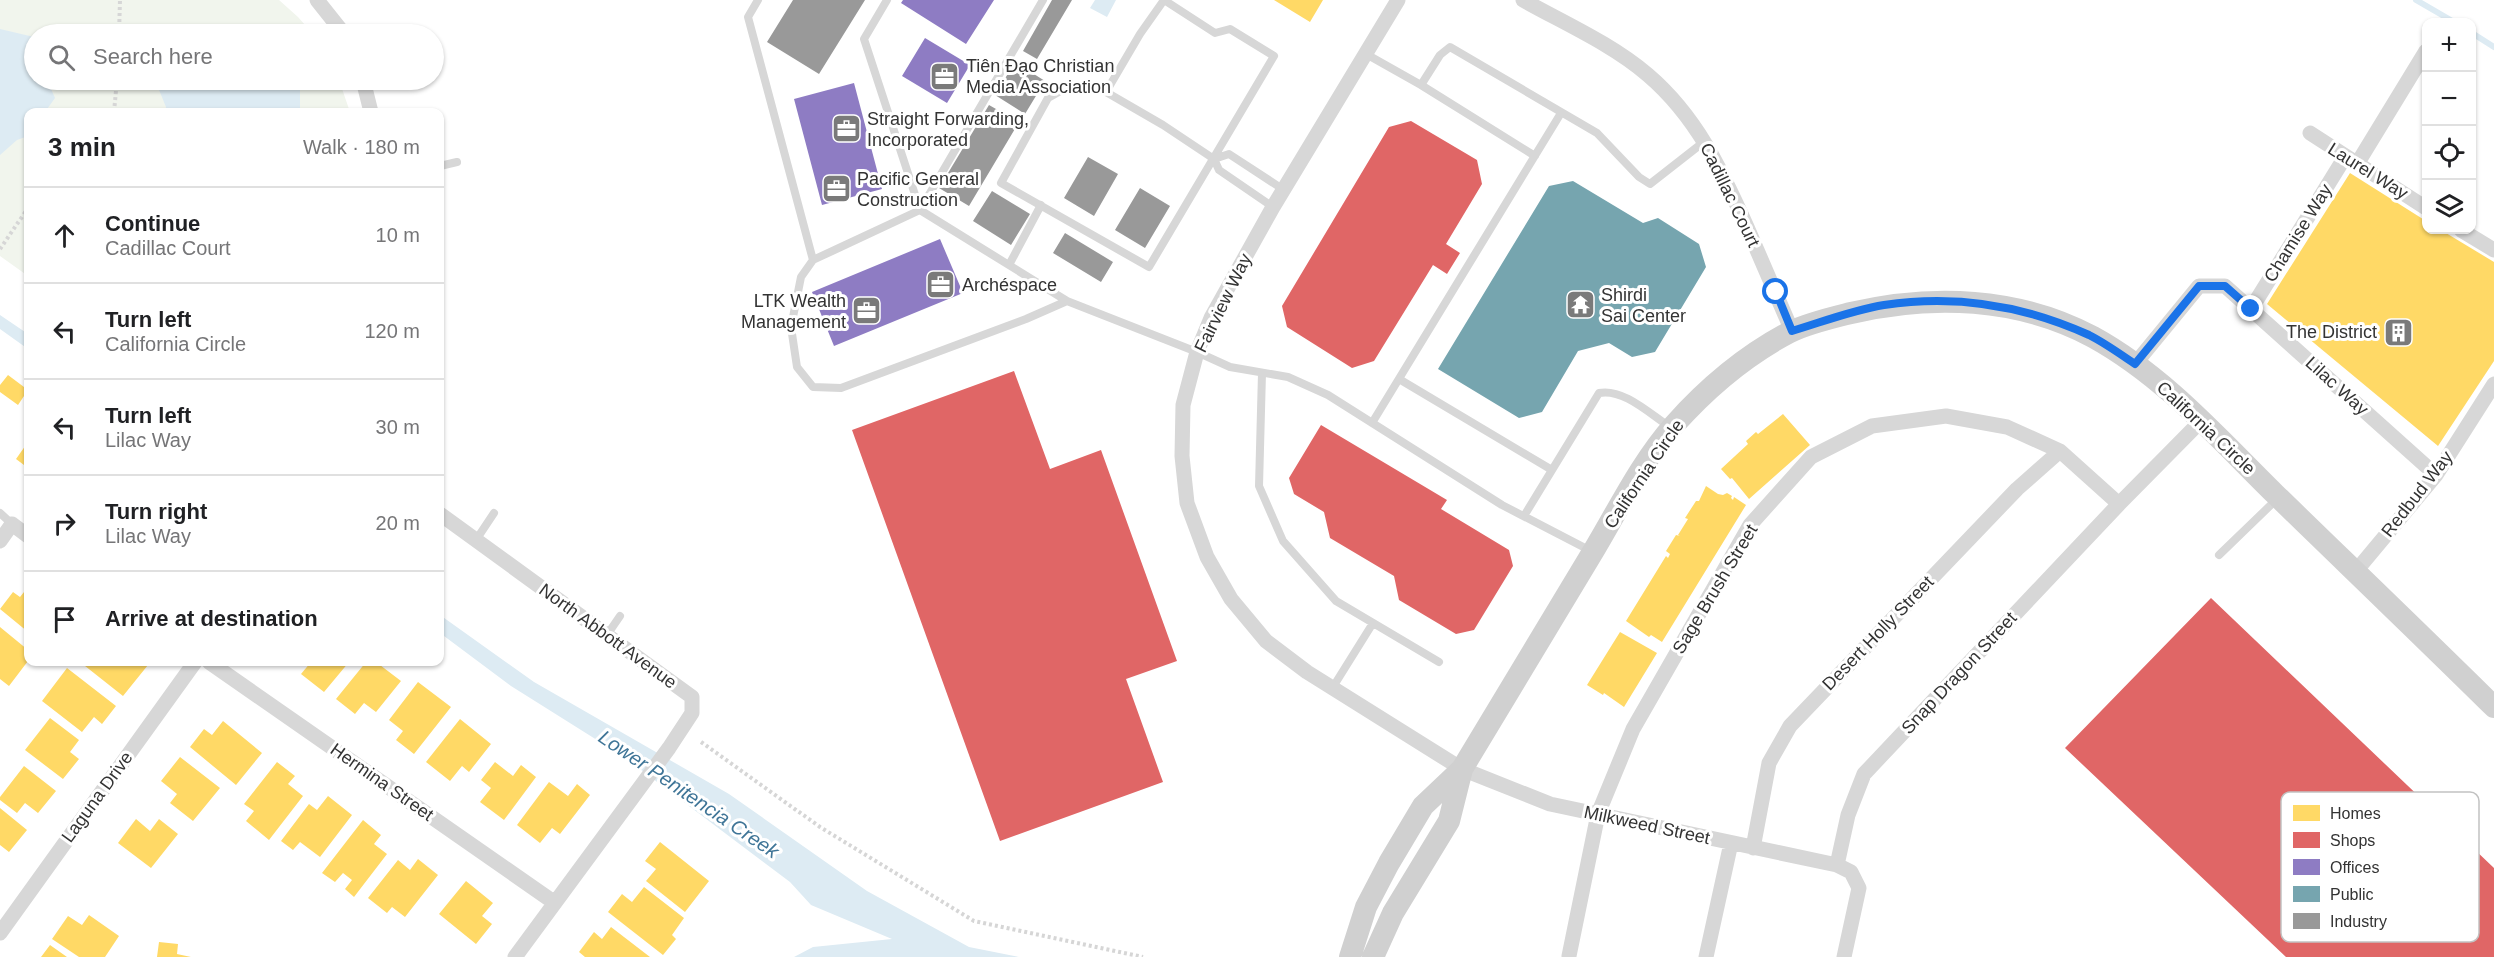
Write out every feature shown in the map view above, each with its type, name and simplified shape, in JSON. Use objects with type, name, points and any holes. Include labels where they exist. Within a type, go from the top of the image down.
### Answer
[{"type":"street","points":[[317,0],[336,24]]},
{"type":"street","name":"Fairview Way","points":[[1398,0],[1273,207],[1211,318],[1197,352],[1183,405],[1182,456],[1187,504],[1207,557],[1231,599],[1266,640],[1291,662],[1462,769]]},
{"type":"street","name":"Cadillac Court","points":[[1522,0],[1619,54],[1646,74],[1672,98],[1705,141],[1721,169],[1792,331]]},
{"type":"street","name":"Chamise Way","points":[[2251,309],[2422,58]]},
{"type":"street","points":[[366,90],[370,108]]},
{"type":"street","name":"Laurel Way","points":[[2310,133],[2422,205]]},
{"type":"street","points":[[2469,234],[2493,246]]},
{"type":"street","name":"Lilac Way","points":[[2135,364],[2199,286],[2225,286],[2436,475]]},
{"type":"street","name":"California Circle","points":[[1350,957],[1366,907],[1423,806],[1462,769],[1638,477],[1672,428],[1708,389],[1748,358],[1792,331],[1838,316],[1884,305],[1939,300],[1990,303],[2041,316],[2090,336],[2135,364],[2201,421],[2494,706]]},
{"type":"street","name":"Redbud Way","points":[[2356,571],[2436,475],[2494,384]]},
{"type":"street","name":"Sage Brush Street","points":[[1569,956],[1598,814],[1633,729],[1750,525],[1811,457],[1872,426],[1946,416],[2007,427],[2060,451],[2119,504]]},
{"type":"street","name":"Snap Dragon Street","points":[[1837,865],[1848,815],[1864,774],[2119,504],[2201,421]]},
{"type":"street","name":"Desert Holly Street","points":[[1753,848],[1769,763],[1790,726],[2017,489],[2060,451]]},
{"type":"street","name":"North Abbott Avenue","points":[[444,517],[692,698],[692,713],[669,748],[515,957]]},
{"type":"street","points":[[0,541],[12,524],[24,533]]},
{"type":"street","name":"Laguna Drive","points":[[0,933],[192,666]]},
{"type":"street","name":"Hermina Street","points":[[215,666],[555,903]]},
{"type":"street","name":"California Circle","points":[[1373,957],[1393,913],[1449,821],[1462,769]]},
{"type":"street","name":"Milkweed Street","points":[[1462,769],[1550,804],[1837,865]]},
{"type":"street","points":[[1706,957],[1731,843]]},
{"type":"street","points":[[1837,865],[1851,872],[1859,888],[1844,957]]},
{"type":"lane","points":[[758,0],[748,17],[813,260]]},
{"type":"lane","points":[[887,0],[864,39],[920,210],[1066,301],[1230,367],[1288,377],[1328,395],[1524,516],[1593,552]]},
{"type":"lane","points":[[1042,0],[920,210],[813,260],[801,278],[791,327],[797,367],[813,387],[841,388],[1026,319],[1066,301]]},
{"type":"lane","points":[[1106,92],[1140,34],[1164,0],[1215,33],[1230,29],[1274,56],[1214,159],[1149,267],[1001,183],[1048,98],[1071,85],[1106,92],[1163,125],[1214,159],[1219,170],[1273,207]]},
{"type":"lane","points":[[1421,85],[1440,55],[1450,46],[1598,133],[1639,177],[1650,184],[1705,141]]},
{"type":"lane","points":[[1366,54],[1421,85],[1535,156]]},
{"type":"lane","points":[[1372,423],[1561,112]]},
{"type":"lane","points":[[1214,159],[1228,154],[1284,190]]},
{"type":"lane","points":[[444,165],[457,162]]},
{"type":"lane","points":[[1009,265],[1041,205]]},
{"type":"lane","points":[[1262,373],[1259,486],[1283,541],[1335,601],[1439,662]]},
{"type":"lane","points":[[1399,379],[1552,470]]},
{"type":"lane","points":[[1524,516],[1599,393],[1608,391],[1620,394],[1672,428]]},
{"type":"lane","points":[[2220,555],[2279,497]]},
{"type":"lane","points":[[0,513],[12,524]]},
{"type":"lane","points":[[476,540],[494,513]]},
{"type":"lane","points":[[607,635],[620,616]]},
{"type":"lane","points":[[1333,687],[1373,623]]},
{"type":"path","points":[[119,24],[120,0]]},
{"type":"path","points":[[114,108],[116,90]]},
{"type":"path","points":[[0,249],[24,214]]},
{"type":"path","points":[[701,742],[820,827],[974,921],[1143,957]]},
{"type":"shaded area","points":[[0,0],[279,0],[304,24],[24,24],[24,90],[342,90],[349,108],[24,108],[24,273],[0,256]]},
{"type":"water","points":[[1095,0],[1116,0],[1107,17],[1090,8]]},
{"type":"water","points":[[0,29],[24,35],[24,90],[52,90],[55,98],[48,108],[24,108],[24,137],[17,140],[0,155]]},
{"type":"water","points":[[159,90],[300,90],[300,108],[166,107]]},
{"type":"water","points":[[0,315],[24,331],[24,346],[0,329]]},
{"type":"water","name":"Lower Penitencia Creek","points":[[444,618],[534,682],[729,794],[867,891],[969,947],[1019,957],[794,957],[813,947],[892,939],[811,905],[790,882],[624,757],[511,686],[444,636]]},
{"type":"building: Homes","points":[[1274,0],[1323,0],[1310,22]]},
{"type":"building: Homes","name":"The District","points":[[2350,173],[2422,218],[2422,234],[2448,234],[2494,262],[2494,361],[2438,446],[2267,304]]},
{"type":"building: Homes","points":[[8,375],[24,387],[24,396],[18,405],[0,392],[0,385]]},
{"type":"building: Homes","points":[[1783,414],[1810,445],[1749,499],[1732,478],[1730,479],[1721,469],[1748,444],[1746,441],[1756,432],[1758,434]]},
{"type":"building: Homes","points":[[24,448],[24,465],[16,459]]},
{"type":"building: Homes","points":[[1706,486],[1718,494],[1727,493],[1732,496],[1733,500],[1734,497],[1746,505],[1662,642],[1651,635],[1649,637],[1626,621],[1666,556],[1668,558],[1670,554],[1666,551],[1676,535],[1680,536],[1678,535],[1688,519],[1685,518],[1696,501],[1699,501]]},
{"type":"building: Homes","points":[[13,592],[20,597],[24,592],[24,629],[0,609]]},
{"type":"building: Homes","points":[[0,627],[24,647],[24,666],[9,686],[0,679]]},
{"type":"building: Homes","points":[[1620,632],[1657,653],[1624,707],[1604,693],[1603,695],[1587,685]]},
{"type":"building: Homes","points":[[85,666],[147,666],[123,696]]},
{"type":"building: Homes","points":[[308,666],[346,666],[324,692],[301,674]]},
{"type":"building: Homes","points":[[363,666],[381,666],[401,681],[376,712],[364,703],[355,714],[336,699]]},
{"type":"building: Homes","points":[[67,668],[116,706],[102,724],[94,717],[82,732],[42,701]]},
{"type":"building: Homes","points":[[418,682],[451,707],[414,754],[396,740],[403,731],[389,720]]},
{"type":"building: Homes","points":[[50,718],[79,740],[70,752],[79,759],[63,779],[25,750]]},
{"type":"building: Homes","points":[[460,719],[491,744],[469,772],[462,766],[450,781],[426,762]]},
{"type":"building: Homes","points":[[223,721],[262,753],[236,785],[190,747],[204,729],[212,735]]},
{"type":"building: Homes","points":[[180,757],[220,788],[193,821],[170,803],[177,794],[161,781]]},
{"type":"building: Homes","points":[[277,762],[295,776],[288,784],[303,796],[269,840],[246,821],[254,811],[244,804]]},
{"type":"building: Homes","points":[[495,762],[513,776],[521,765],[536,777],[504,820],[480,802],[491,788],[481,780]]},
{"type":"building: Homes","points":[[24,766],[56,791],[38,813],[25,803],[17,813],[0,800]]},
{"type":"building: Homes","points":[[549,782],[568,796],[577,784],[590,795],[560,834],[552,828],[540,843],[517,825]]},
{"type":"building: Homes","points":[[328,796],[352,815],[320,857],[300,842],[293,850],[281,841],[309,804],[317,810]]},
{"type":"building: Homes","points":[[0,808],[27,830],[9,852],[0,845]]},
{"type":"building: Homes","points":[[136,819],[150,831],[159,819],[178,834],[151,868],[118,843]]},
{"type":"building: Homes","points":[[363,820],[381,835],[374,844],[387,854],[354,897],[345,889],[352,880],[343,873],[335,882],[322,873]]},
{"type":"building: Homes","points":[[660,842],[709,881],[685,912],[646,881],[656,869],[645,861]]},
{"type":"building: Homes","points":[[418,859],[438,875],[405,917],[392,907],[387,913],[368,898],[398,860],[410,870]]},
{"type":"building: Homes","points":[[466,881],[493,903],[482,916],[492,924],[476,944],[439,914]]},
{"type":"building: Homes","points":[[644,887],[684,918],[672,935],[676,939],[663,955],[608,912],[622,894],[632,902]]},
{"type":"building: Homes","points":[[89,915],[119,936],[105,957],[79,957],[52,939],[68,916],[82,925]]},
{"type":"building: Homes","points":[[611,927],[650,957],[585,957],[579,952],[594,932],[602,939]]},
{"type":"building: Homes","points":[[159,942],[178,944],[177,954],[191,957],[157,957]]},
{"type":"building: Homes","points":[[50,945],[67,957],[41,957]]},
{"type":"building: Shops","points":[[1411,121],[1477,160],[1482,184],[1446,244],[1460,253],[1447,274],[1433,265],[1374,361],[1352,368],[1287,327],[1282,306],[1389,127]]},
{"type":"building: Shops","points":[[1014,371],[1050,469],[1101,450],[1177,661],[1126,679],[1163,782],[1000,841],[852,430]]},
{"type":"building: Shops","points":[[1321,425],[1447,500],[1441,509],[1509,550],[1513,566],[1474,630],[1456,634],[1399,600],[1394,576],[1330,538],[1324,512],[1294,494],[1289,478]]},
{"type":"building: Shops","points":[[2211,598],[2414,792],[2281,792],[2281,942],[2479,942],[2479,854],[2494,868],[2494,957],[2286,957],[2065,748]]},
{"type":"building: Offices","points":[[903,0],[994,0],[966,44],[901,3]]},
{"type":"building: Offices","points":[[925,38],[970,65],[947,103],[902,76]]},
{"type":"building: Offices","points":[[854,83],[882,189],[822,205],[794,99]]},
{"type":"building: Offices","points":[[940,239],[963,293],[834,346],[812,292]]},
{"type":"building: Public","name":"Shirdi Sai Center","points":[[1573,181],[1643,223],[1658,218],[1699,244],[1706,267],[1655,352],[1632,357],[1609,343],[1578,351],[1542,412],[1519,418],[1438,369],[1549,186]]},
{"type":"building: Industry","points":[[793,0],[865,0],[819,74],[767,42]]},
{"type":"building: Industry","points":[[1052,0],[1072,0],[1037,59],[1023,51]]},
{"type":"building: Industry","points":[[1015,62],[1045,81],[1025,114],[995,95]]},
{"type":"building: Industry","points":[[989,105],[1019,122],[969,206],[939,188]]},
{"type":"building: Industry","points":[[1088,157],[1118,174],[1094,216],[1064,198]]},
{"type":"building: Industry","points":[[1140,188],[1170,206],[1145,248],[1115,230]]},
{"type":"building: Industry","points":[[992,191],[1030,214],[1011,245],[973,221]]},
{"type":"building: Industry","points":[[1065,233],[1113,262],[1101,282],[1053,253]]},
{"type":"waterway","points":[[2416,0],[2447,18]]},
{"type":"waterway","points":[[2476,36],[2494,47]]},
{"type":"place","name":"Tiên Đạo Christian Media Association","points":[[945,76]]},
{"type":"place","name":"Straight Forwarding, Incorporated","points":[[846,129]]},
{"type":"place","name":"Pacific General Construction","points":[[836,189]]},
{"type":"place","name":"Archéspace","points":[[941,285]]},
{"type":"place","name":"Shirdi Sai Center","points":[[1580,305]]},
{"type":"place","name":"LTK Wealth Management","points":[[867,311]]},
{"type":"place","name":"The District","points":[[2398,332]]},
{"type":"route","points":[[1776,292],[1792,331],[1838,316],[1884,305],[1939,300],[1990,303],[2041,316],[2090,336],[2135,364],[2199,286],[2225,286],[2251,309]]}]
